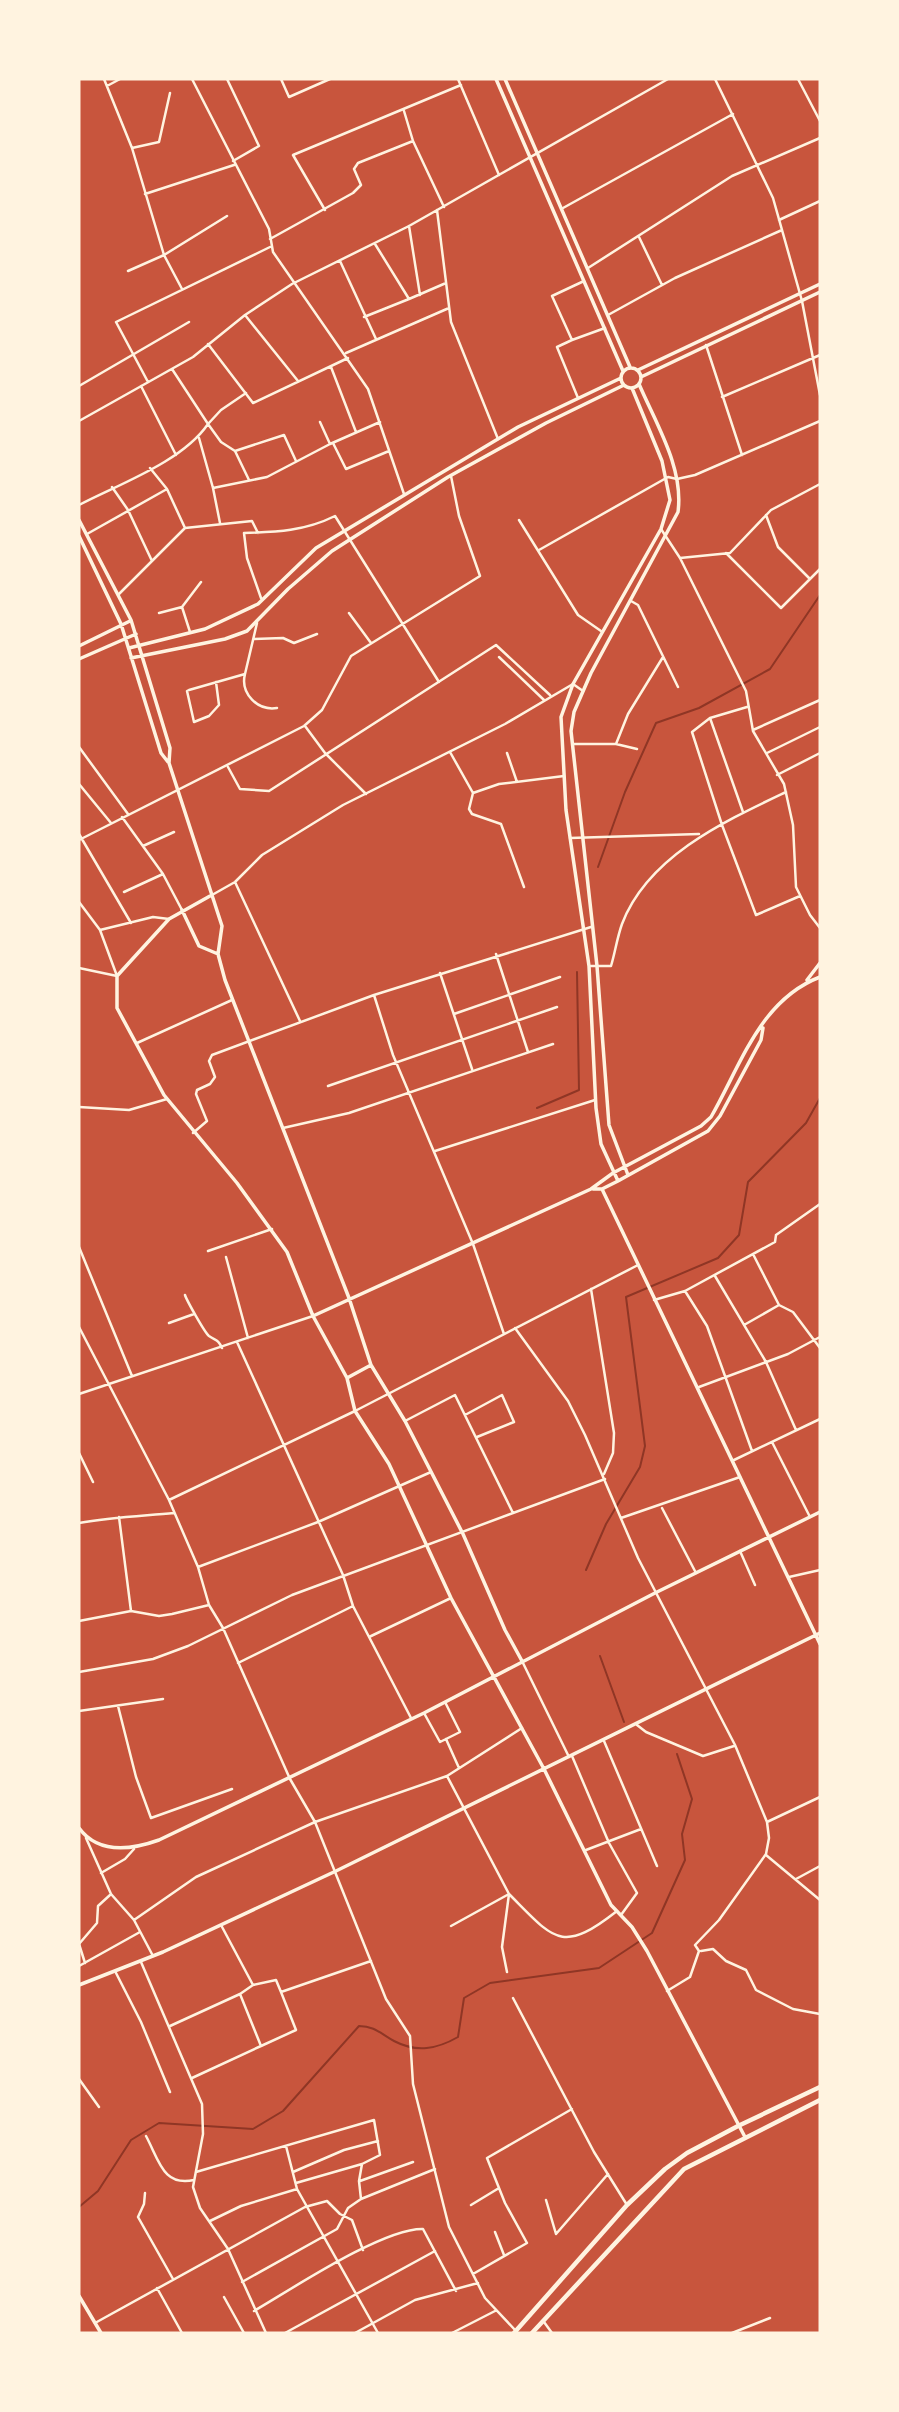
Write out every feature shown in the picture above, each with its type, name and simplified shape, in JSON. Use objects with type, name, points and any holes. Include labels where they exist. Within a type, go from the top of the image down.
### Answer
[{"type":"main road","points":[[515,2332],[627,2205],[664,2169],[687,2153],[738,2126],[820,2087]]},
{"type":"main road","points":[[532,2333],[666,2184],[684,2169],[820,2100]]},
{"type":"street","points":[[104,79],[132,148],[164,256],[182,289]]},
{"type":"street","points":[[107,86],[120,79]]},
{"type":"street","points":[[192,79],[268,229],[270,247],[292,284],[369,389],[404,494]]},
{"type":"street","points":[[145,194],[234,163],[259,146],[226,79]]},
{"type":"street","points":[[281,79],[289,97],[330,79]]},
{"type":"street","points":[[458,79],[499,176]]},
{"type":"street","points":[[496,79],[623,371],[621,378],[624,385],[632,388],[668,477],[670,500],[661,529],[601,631],[573,684],[561,718],[570,838],[589,966],[601,1144],[618,1181]]},
{"type":"street","points":[[505,79],[630,367],[638,370],[820,284]]},
{"type":"street","points":[[79,421],[172,369],[292,284],[444,207],[668,79]]},
{"type":"street","points":[[715,79],[758,163],[779,220],[802,301],[820,395]]},
{"type":"street","points":[[798,79],[820,121]]},
{"type":"street","points":[[325,210],[293,155],[461,85]]},
{"type":"street","points":[[132,148],[159,142],[170,93]]},
{"type":"street","points":[[404,111],[414,141],[444,207]]},
{"type":"street","points":[[563,208],[733,114]]},
{"type":"street","points":[[588,268],[732,176],[820,138]]},
{"type":"street","points":[[270,239],[325,210],[361,185],[354,169],[358,163],[414,141]]},
{"type":"street","points":[[779,220],[820,201]]},
{"type":"street","points":[[437,210],[451,322],[498,439]]},
{"type":"street","points":[[128,271],[164,256],[227,216]]},
{"type":"street","points":[[409,226],[420,295]]},
{"type":"street","points":[[608,315],[662,285],[782,230]]},
{"type":"street","points":[[639,236],[662,285]]},
{"type":"street","points":[[375,244],[409,299]]},
{"type":"street","points":[[148,382],[116,322],[270,247]]},
{"type":"street","points":[[340,261],[376,339]]},
{"type":"street","points":[[572,340],[552,296],[584,281]]},
{"type":"street","points":[[364,317],[446,283]]},
{"type":"street","points":[[641,377],[820,292]]},
{"type":"street","points":[[208,344],[253,403],[331,366],[376,339],[449,309]]},
{"type":"street","points":[[245,315],[299,381]]},
{"type":"street","points":[[79,386],[190,323]]},
{"type":"street","points":[[578,398],[557,347],[605,328]]},
{"type":"street","points":[[706,345],[742,455]]},
{"type":"street","points":[[722,397],[820,355]]},
{"type":"street","points":[[331,366],[356,432]]},
{"type":"street","points":[[623,371],[630,367]]},
{"type":"street","points":[[172,369],[221,442],[235,451],[249,480]]},
{"type":"street","points":[[628,1175],[609,1125],[597,966],[573,744],[574,712],[583,691],[678,512],[680,494],[677,479],[639,384],[641,377],[638,370]]},
{"type":"street","points":[[129,648],[228,619],[262,600],[316,548],[343,531],[498,439],[621,378]]},
{"type":"street","points":[[632,388],[639,384]]},
{"type":"street","points":[[131,658],[225,639],[257,623],[288,589],[349,541],[451,476],[546,423],[624,385]]},
{"type":"street","points":[[141,386],[176,455]]},
{"type":"street","points":[[79,505],[176,455],[199,437],[221,410],[246,394]]},
{"type":"street","points":[[538,551],[668,477],[677,479],[742,455],[820,421]]},
{"type":"street","points":[[320,422],[346,469],[390,451]]},
{"type":"street","points":[[213,488],[267,477],[331,443],[380,422]]},
{"type":"street","points":[[235,451],[284,435],[296,461]]},
{"type":"street","points":[[199,437],[220,523]]},
{"type":"street","points":[[150,468],[167,489],[185,528]]},
{"type":"street","points":[[80,839],[177,788],[228,767],[304,726],[321,710],[351,656],[480,576],[459,516],[451,476]]},
{"type":"street","points":[[680,558],[726,554],[766,515],[820,484]]},
{"type":"street","points":[[112,487],[128,510],[153,562]]},
{"type":"street","points":[[87,534],[167,489]]},
{"type":"street","points":[[397,498],[403,506]]},
{"type":"street","points":[[766,515],[778,547],[810,579]]},
{"type":"street","points":[[262,600],[247,558],[244,534],[290,532],[315,526],[335,516],[439,682]]},
{"type":"street","points":[[79,520],[119,594],[141,646],[170,748],[169,763]]},
{"type":"street","points":[[519,520],[578,615],[601,631]]},
{"type":"street","points":[[119,594],[153,562],[166,544],[185,528],[252,521],[258,533]]},
{"type":"street","points":[[661,529],[680,558],[746,691],[753,731],[786,792],[793,825],[796,887],[820,928]]},
{"type":"street","points":[[80,539],[126,638],[161,753],[169,763],[210,896],[222,926],[218,954],[232,1000],[349,1298],[370,1365],[405,1421],[463,1534],[505,1630],[570,1756],[609,1843],[638,1893],[619,1913],[578,1938],[564,1938],[544,1929],[509,1894],[447,1776]]},
{"type":"street","points":[[726,554],[781,608],[820,569]]},
{"type":"street","points":[[159,613],[182,607],[201,582]]},
{"type":"street","points":[[631,601],[638,605],[678,687]]},
{"type":"street","points":[[182,607],[190,632]]},
{"type":"street","points":[[349,613],[371,643]]},
{"type":"street","points":[[79,646],[131,620]]},
{"type":"street","points":[[257,623],[244,683],[257,705],[263,709],[277,708]]},
{"type":"street","points":[[79,659],[136,634]]},
{"type":"street","points":[[254,639],[279,638],[294,643],[317,634]]},
{"type":"street","points":[[228,767],[240,789],[262,792],[496,645],[551,696]]},
{"type":"street","points":[[499,657],[544,700]]},
{"type":"street","points":[[616,744],[628,714],[663,657]]},
{"type":"street","points":[[216,682],[219,705],[209,716],[194,722],[186,692],[216,682],[245,674]]},
{"type":"street","points":[[573,684],[583,691]]},
{"type":"street","points":[[117,975],[169,919],[235,882],[262,855],[366,794],[505,724],[573,684]]},
{"type":"street","points":[[753,731],[820,700]]},
{"type":"street","points":[[747,707],[710,718],[692,732],[722,825],[756,915],[800,896]]},
{"type":"street","points":[[710,718],[743,812]]},
{"type":"street","points":[[304,726],[325,754],[366,794]]},
{"type":"street","points":[[766,753],[820,727]]},
{"type":"street","points":[[573,744],[616,744],[637,749]]},
{"type":"street","points":[[79,747],[128,814]]},
{"type":"street","points":[[450,752],[473,793],[471,814],[501,824],[524,887]]},
{"type":"street","points":[[507,753],[517,782]]},
{"type":"street","points":[[777,775],[820,753]]},
{"type":"street","points":[[473,793],[499,784],[564,776]]},
{"type":"street","points":[[79,784],[111,823]]},
{"type":"street","points":[[589,966],[611,966],[623,923],[645,885],[701,834],[786,792]]},
{"type":"street","points":[[122,817],[163,874],[199,946],[218,954]]},
{"type":"street","points":[[143,846],[174,832]]},
{"type":"street","points":[[79,834],[131,923]]},
{"type":"street","points":[[570,838],[701,834]]},
{"type":"street","points":[[124,892],[163,874]]},
{"type":"street","points":[[235,882],[300,1021]]},
{"type":"street","points":[[79,904],[100,930],[117,975],[115,1000],[167,1099],[237,1183],[287,1252],[313,1316],[346,1378],[355,1411],[400,1486],[425,1547],[451,1598],[544,1769],[584,1851],[619,1913],[632,1927],[646,1951],[745,2137]]},
{"type":"street","points":[[100,930],[153,918],[169,919]]},
{"type":"street","points":[[193,1133],[207,1121],[197,1090],[210,1084],[215,1077],[209,1061],[212,1055],[374,995],[496,954],[591,927]]},
{"type":"street","points":[[496,954],[528,1052]]},
{"type":"street","points":[[806,982],[820,962]]},
{"type":"street","points":[[79,968],[117,975]]},
{"type":"street","points":[[440,973],[473,1071]]},
{"type":"street","points":[[454,1014],[560,976]]},
{"type":"street","points":[[79,1394],[313,1316],[591,1189],[613,1173],[708,1120],[753,1036],[784,997],[806,982],[820,977]]},
{"type":"street","points":[[374,995],[396,1062],[474,1244],[505,1334]]},
{"type":"street","points":[[136,1044],[232,1000]]},
{"type":"street","points":[[328,1086],[557,1007]]},
{"type":"street","points":[[591,1189],[601,1189],[618,1181],[695,1140],[714,1125],[761,1041],[763,1026]]},
{"type":"street","points":[[282,1128],[349,1113],[553,1044]]},
{"type":"street","points":[[79,1107],[129,1110],[167,1099]]},
{"type":"street","points":[[435,1152],[596,1100]]},
{"type":"street","points":[[601,1189],[818,1634],[820,1644]]},
{"type":"street","points":[[654,1300],[685,1291],[775,1242],[776,1235],[820,1204]]},
{"type":"street","points":[[208,1251],[272,1229]]},
{"type":"street","points":[[79,1247],[132,1376]]},
{"type":"street","points":[[753,1254],[779,1305],[793,1312],[816,1339],[820,1348]]},
{"type":"street","points":[[226,1256],[248,1338]]},
{"type":"street","points":[[169,1500],[389,1394],[638,1265]]},
{"type":"street","points":[[715,1276],[766,1362],[796,1430]]},
{"type":"street","points":[[79,1672],[153,1659],[292,1595],[463,1534],[604,1477],[613,1453],[614,1433],[591,1289]]},
{"type":"street","points":[[685,1291],[707,1326],[752,1451]]},
{"type":"street","points":[[185,1295],[207,1334],[218,1340],[222,1348]]},
{"type":"street","points":[[744,1325],[779,1305]]},
{"type":"street","points":[[169,1323],[194,1314]]},
{"type":"street","points":[[79,1327],[169,1500],[198,1567],[209,1605],[223,1628],[290,1779],[315,1822],[386,1999],[410,2036],[413,2084],[449,2227],[478,2283],[496,2311],[515,2332]]},
{"type":"street","points":[[515,1328],[568,1401],[655,1593],[735,1745],[767,1822],[769,1838],[766,1854],[719,1920],[695,1945],[699,1951]]},
{"type":"street","points":[[699,1387],[766,1362],[820,1337]]},
{"type":"street","points":[[237,1342],[282,1446],[343,1575],[353,1606],[411,1718]]},
{"type":"street","points":[[346,1378],[370,1365]]},
{"type":"street","points":[[405,1421],[455,1395],[513,1513]]},
{"type":"street","points":[[465,1415],[502,1395],[514,1422],[477,1437]]},
{"type":"street","points":[[734,1460],[820,1419]]},
{"type":"street","points":[[772,1441],[810,1517]]},
{"type":"street","points":[[79,1453],[93,1482]]},
{"type":"street","points":[[198,1567],[318,1522],[431,1472]]},
{"type":"street","points":[[621,1518],[742,1477]]},
{"type":"street","points":[[661,1506],[696,1573]]},
{"type":"street","points":[[100,1874],[125,1859],[134,1849],[290,1779],[820,1512]]},
{"type":"street","points":[[79,1523],[119,1516],[174,1513]]},
{"type":"street","points":[[119,1516],[131,1611]]},
{"type":"street","points":[[740,1551],[755,1585]]},
{"type":"street","points":[[789,1577],[820,1570]]},
{"type":"street","points":[[369,1637],[451,1598]]},
{"type":"street","points":[[79,1621],[131,1611],[159,1616],[209,1605]]},
{"type":"street","points":[[238,1663],[353,1606]]},
{"type":"street","points":[[79,1985],[153,1956],[336,1871],[818,1634]]},
{"type":"street","points":[[79,1711],[163,1699]]},
{"type":"street","points":[[424,1713],[440,1742],[460,1732],[445,1702]]},
{"type":"street","points":[[118,1706],[136,1777],[151,1818],[232,1789]]},
{"type":"street","points":[[637,1725],[646,1732],[703,1756],[735,1745]]},
{"type":"street","points":[[134,1920],[196,1877],[315,1822],[447,1776],[522,1728]]},
{"type":"street","points":[[446,1739],[459,1768]]},
{"type":"street","points":[[604,1741],[657,1866]]},
{"type":"street","points":[[767,1822],[820,1797]]},
{"type":"street","points":[[79,1828],[96,1857],[100,1874],[111,1894],[134,1920],[153,1956]]},
{"type":"street","points":[[584,1851],[641,1829]]},
{"type":"street","points":[[86,1838],[108,1846],[134,1849]]},
{"type":"street","points":[[766,1854],[820,1899]]},
{"type":"street","points":[[796,1879],[820,1866]]},
{"type":"street","points":[[85,1963],[79,1944],[97,1923],[98,1906],[111,1894]]},
{"type":"street","points":[[451,1926],[509,1894]]},
{"type":"street","points":[[507,1972],[502,1947],[509,1894]]},
{"type":"street","points":[[221,1925],[253,1985]]},
{"type":"street","points":[[79,1966],[140,1931]]},
{"type":"street","points":[[699,1951],[713,1949],[726,1961],[746,1970],[756,1990],[793,2009],[820,2014]]},
{"type":"street","points":[[667,1991],[690,1977],[699,1951]]},
{"type":"street","points":[[141,1961],[191,2078],[204,2117],[193,2187],[200,2208],[228,2249],[266,2333]]},
{"type":"street","points":[[281,1992],[371,1961]]},
{"type":"street","points":[[115,1971],[141,2022],[170,2092]]},
{"type":"street","points":[[169,2026],[240,1994],[253,1985],[276,1980],[296,2031],[191,2078]]},
{"type":"street","points":[[240,1994],[261,2046]]},
{"type":"street","points":[[513,1998],[627,2205]]},
{"type":"street","points":[[79,2078],[99,2107]]},
{"type":"street","points":[[473,2274],[527,2243],[487,2158],[572,2109]]},
{"type":"street","points":[[196,2172],[374,2120],[380,2155],[362,2164],[296,2183]]},
{"type":"street","points":[[146,2136],[169,2179],[180,2183],[194,2180]]},
{"type":"street","points":[[293,2172],[344,2150],[378,2141]]},
{"type":"street","points":[[286,2146],[297,2189],[305,2207],[378,2333]]},
{"type":"street","points":[[359,2181],[413,2162]]},
{"type":"street","points":[[361,2199],[359,2181],[362,2164]]},
{"type":"street","points":[[242,2282],[337,2229],[348,2208],[361,2199],[435,2169]]},
{"type":"street","points":[[546,2200],[556,2234],[608,2174]]},
{"type":"street","points":[[471,2205],[499,2188]]},
{"type":"street","points":[[209,2221],[241,2206],[297,2189]]},
{"type":"street","points":[[145,2193],[145,2204],[138,2217],[173,2279]]},
{"type":"street","points":[[95,2323],[305,2207],[327,2201],[352,2220],[363,2250]]},
{"type":"street","points":[[254,2311],[363,2250],[400,2232],[413,2229],[423,2229],[456,2291]]},
{"type":"street","points":[[495,2232],[505,2256]]},
{"type":"street","points":[[285,2333],[435,2251]]},
{"type":"street","points":[[355,2333],[415,2300],[478,2283]]},
{"type":"street","points":[[157,2288],[182,2333]]},
{"type":"street","points":[[79,2296],[101,2333]]},
{"type":"street","points":[[225,2297],[244,2333]]},
{"type":"street","points":[[452,2333],[496,2311]]},
{"type":"street","points":[[732,2333],[770,2318]]},
{"type":"street","points":[[544,2321],[552,2333]]},
{"type":"waterway","points":[[598,867],[625,792],[656,723],[699,708],[770,669],[820,595]]},
{"type":"waterway","points":[[537,1108],[579,1090],[577,972]]},
{"type":"waterway","points":[[586,1570],[606,1524],[640,1467],[645,1446],[626,1297],[718,1258],[739,1235],[748,1182],[806,1123],[820,1098]]},
{"type":"waterway","points":[[600,1656],[624,1722]]},
{"type":"waterway","points":[[79,2207],[98,2191],[131,2140],[159,2123],[253,2129],[283,2111],[359,2026],[374,2029],[402,2045],[411,2047],[427,2048],[442,2044],[458,2037],[464,1998],[490,1983],[599,1968],[652,1933],[685,1860],[682,1834],[692,1799],[677,1754]]}]
